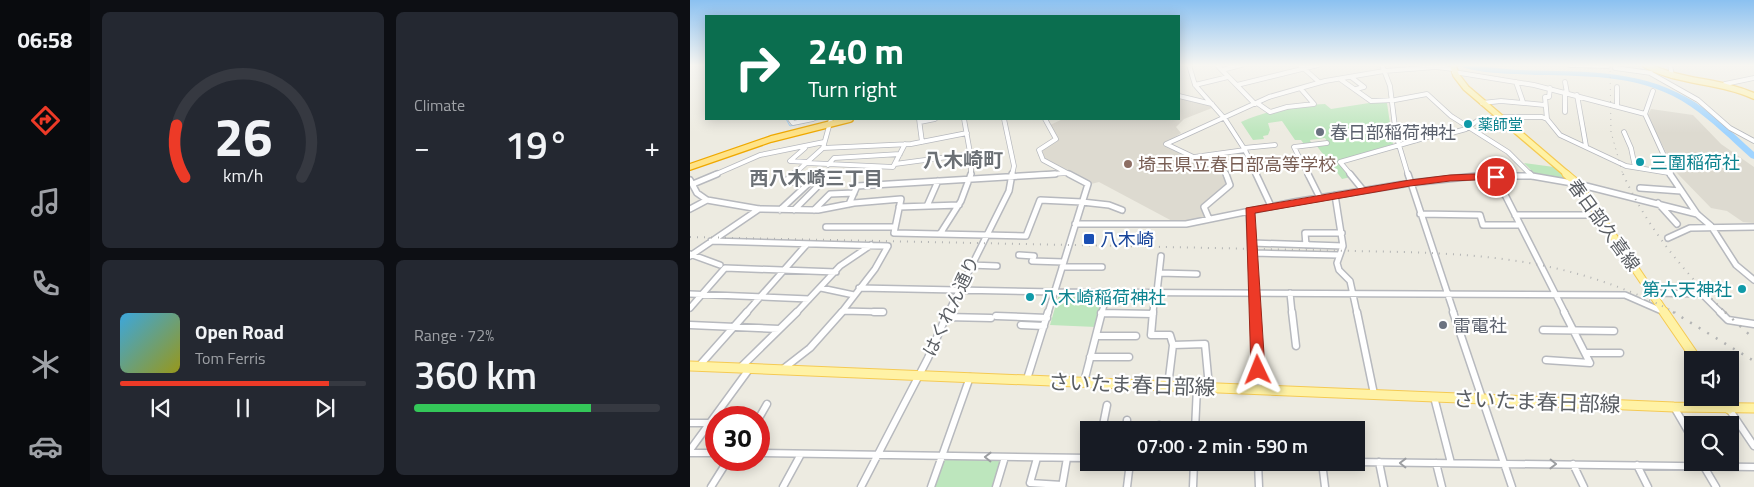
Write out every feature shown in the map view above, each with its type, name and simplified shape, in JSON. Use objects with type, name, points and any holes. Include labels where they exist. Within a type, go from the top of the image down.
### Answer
[{"type":"highway","points":[[690,166],[748,143],[832,120]]},
{"type":"main road","name":"春日部久喜線","points":[[1466,88],[1578,184],[1654,293],[1691,351]]},
{"type":"main road","points":[[1734,88],[1754,96]]},
{"type":"main road","name":"さいたま春日部線","points":[[694,366],[970,376],[1674,407],[1754,408]]},
{"type":"street","points":[[1197,88],[1225,119],[1244,149],[1271,206]]},
{"type":"street","points":[[1240,88],[1256,103],[1270,112],[1287,107],[1314,104],[1301,89]]},
{"type":"street","points":[[1209,219],[1204,206],[1230,185],[1225,172],[1192,158],[1166,144],[1186,133],[1225,119],[1256,103],[1304,88]]},
{"type":"street","points":[[1356,89],[1361,88]]},
{"type":"street","points":[[1389,88],[1399,144],[1410,183],[1512,487]]},
{"type":"street","points":[[1518,88],[1523,102]]},
{"type":"street","points":[[1645,114],[1550,88],[1549,97],[1545,97],[1546,119],[1560,135],[1616,161],[1669,174],[1697,214],[1711,226],[1736,265],[1754,280]]},
{"type":"street","points":[[1565,112],[1566,88]]},
{"type":"street","points":[[1617,88],[1618,106]]},
{"type":"street","points":[[1678,88],[1698,100],[1730,128],[1754,141]]},
{"type":"street","points":[[1356,89],[1369,100],[1392,100],[1427,94],[1457,120],[1470,126],[1522,164],[1532,176]]},
{"type":"street","points":[[1652,91],[1645,114],[1672,171],[1669,174]]},
{"type":"street","points":[[1577,95],[1586,146]]},
{"type":"street","points":[[1180,96],[1212,104]]},
{"type":"street","points":[[1482,103],[1523,102],[1545,104]]},
{"type":"street","points":[[1363,190],[1340,162],[1399,144],[1438,134],[1448,134],[1470,126],[1477,121],[1498,117],[1525,116],[1546,119]]},
{"type":"street","points":[[791,120],[793,123],[808,120]]},
{"type":"street","points":[[780,210],[808,184],[786,181],[823,148],[832,120]]},
{"type":"street","points":[[920,120],[922,142]]},
{"type":"street","points":[[940,234],[958,206],[971,179],[970,154],[964,120]]},
{"type":"street","name":"はくれん通り","points":[[860,487],[970,265],[1005,201],[1013,177],[1014,157],[1004,120]]},
{"type":"street","points":[[1027,379],[1088,184],[1043,160],[1039,150],[1056,139],[1046,120]]},
{"type":"street","points":[[1624,132],[1631,148],[1635,167]]},
{"type":"street","points":[[823,148],[905,144],[967,133]]},
{"type":"street","points":[[824,142],[760,155],[691,182],[697,193],[707,200],[759,209],[814,210],[849,204],[901,199],[894,233],[1026,236],[1040,200],[1082,202],[1122,210]]},
{"type":"street","points":[[1320,198],[1294,147],[1327,143]]},
{"type":"street","points":[[804,146],[805,148],[790,161],[893,168],[905,144]]},
{"type":"street","points":[[1192,158],[1275,145]]},
{"type":"street","points":[[828,165],[834,158],[900,154]]},
{"type":"street","points":[[895,164],[970,154]]},
{"type":"street","points":[[794,210],[831,173]]},
{"type":"street","points":[[849,204],[857,186],[1070,173]]},
{"type":"street","points":[[1075,224],[1177,225],[1271,206],[1410,183],[1450,178],[1532,176],[1578,184],[1697,214]]},
{"type":"street","points":[[1496,177],[1590,363],[1546,360]]},
{"type":"street","points":[[927,206],[938,181]]},
{"type":"street","points":[[1640,188],[1681,191]]},
{"type":"street","points":[[814,210],[830,194],[854,193]]},
{"type":"street","points":[[1335,196],[1342,233],[1342,246],[1337,263],[1340,270],[1350,281],[1374,394]]},
{"type":"street","points":[[690,209],[707,200]]},
{"type":"street","points":[[1658,203],[1677,224]]},
{"type":"street","points":[[899,207],[958,206]]},
{"type":"street","points":[[691,255],[759,209]]},
{"type":"street","points":[[1249,211],[1253,253],[1258,389]]},
{"type":"street","points":[[1420,214],[1480,215],[1484,225],[1520,225]]},
{"type":"street","points":[[1515,215],[1600,215]]},
{"type":"street","points":[[1668,238],[1690,228],[1711,226],[1754,227]]},
{"type":"street","points":[[826,227],[895,227]]},
{"type":"street","points":[[1306,245],[1305,233],[1342,233]]},
{"type":"street","points":[[712,241],[888,246],[882,263],[859,288],[843,311],[802,355],[792,360],[783,369]]},
{"type":"street","points":[[1252,243],[1342,246]]},
{"type":"street","points":[[694,366],[735,327],[807,244]]},
{"type":"street","points":[[740,368],[821,288],[840,266],[872,245]]},
{"type":"street","points":[[1253,253],[1339,255]]},
{"type":"street","points":[[691,255],[720,265]]},
{"type":"street","points":[[1019,255],[1034,256],[1032,261],[1102,267]]},
{"type":"street","points":[[1160,256],[1151,335],[1170,335],[1173,345],[1168,386]]},
{"type":"street","points":[[970,265],[997,266]]},
{"type":"street","points":[[690,308],[725,268],[836,272]]},
{"type":"street","points":[[1159,273],[1197,274]]},
{"type":"street","points":[[821,288],[854,295]]},
{"type":"street","points":[[859,288],[1054,292],[1352,292],[1625,295],[1666,314]]},
{"type":"street","points":[[1084,382],[1107,292]]},
{"type":"street","points":[[1290,293],[1296,346]]},
{"type":"street","points":[[1654,293],[1702,294],[1728,320],[1754,324]]},
{"type":"street","points":[[690,294],[809,299]]},
{"type":"street","points":[[843,311],[883,312]]},
{"type":"street","points":[[1102,313],[1153,314]]},
{"type":"street","points":[[946,316],[1046,318]]},
{"type":"street","points":[[690,325],[779,329]]},
{"type":"street","points":[[1021,325],[1044,326]]},
{"type":"street","points":[[1542,330],[1614,330]]},
{"type":"street","points":[[1096,336],[1136,336]]},
{"type":"street","points":[[1173,345],[1205,344],[1209,387]]},
{"type":"street","points":[[1585,353],[1620,354]]},
{"type":"street","points":[[1090,357],[1129,357]]},
{"type":"street","points":[[722,406],[750,368]]},
{"type":"street","points":[[931,487],[970,376]]},
{"type":"street","points":[[1195,421],[1197,387]]},
{"type":"street","points":[[1434,397],[1451,463]]},
{"type":"street","points":[[1104,421],[1107,405]]},
{"type":"street","points":[[1674,407],[1684,424]]},
{"type":"street","points":[[1729,409],[1754,446]]},
{"type":"street","points":[[690,423],[705,423]]},
{"type":"street","points":[[690,452],[705,430]]},
{"type":"street","points":[[690,452],[705,453]]},
{"type":"street","points":[[770,453],[1080,458]]},
{"type":"street","points":[[783,487],[801,454]]},
{"type":"street","points":[[996,487],[1004,458]]},
{"type":"street","points":[[1037,458],[1030,483],[1062,486],[1067,458]]},
{"type":"street","points":[[1365,462],[1684,465]]},
{"type":"street","points":[[1379,462],[1384,487]]},
{"type":"street","points":[[1436,463],[1442,487]]},
{"type":"street","points":[[1574,464],[1584,487]]},
{"type":"street","points":[[1637,464],[1648,487]]},
{"type":"street","points":[[1739,466],[1754,467]]},
{"type":"street","points":[[712,487],[721,471]]},
{"type":"street","points":[[1127,487],[1129,471]]},
{"type":"street","points":[[1193,487],[1194,471]]},
{"type":"street","points":[[1258,471],[1259,487]]},
{"type":"street","points":[[1323,471],[1325,487]]},
{"type":"street","points":[[1709,471],[1716,487]]},
{"type":"shaded area","name":"埼玉県立春日部高等学校","points":[[1180,97],[1208,104],[1212,108],[1184,119],[1176,127],[1181,133],[1163,145],[1223,173],[1227,185],[1202,205],[1205,217],[1174,222],[1099,182],[1091,184],[1045,159],[1042,150],[1058,140],[1050,125],[1061,120],[1180,120]]},
{"type":"shaded area","points":[[1651,109],[1693,115],[1721,144],[1754,167],[1754,223],[1743,222],[1727,211],[1711,208],[1676,172],[1648,115]]},
{"type":"green space","points":[[1369,103],[1387,103],[1393,144],[1339,161],[1351,177],[1342,179],[1316,145],[1329,144],[1325,138],[1310,140],[1311,143],[1304,144],[1301,140],[1295,140],[1282,121],[1268,123],[1270,130],[1268,135],[1263,136],[1264,139],[1253,140],[1241,122],[1261,114],[1293,107],[1325,104],[1331,109]]},
{"type":"green space","points":[[1524,163],[1554,167],[1568,179],[1535,174]]},
{"type":"green space","points":[[1059,294],[1104,295],[1096,327],[1050,325]]},
{"type":"green space","points":[[945,459],[1000,460],[993,487],[935,487]]},
{"type":"waterway","points":[[1661,88],[1693,104],[1754,156]]},
{"type":"waterway","points":[[787,120],[790,126],[817,120]]},
{"type":"railway","points":[[1610,88],[1611,132],[1623,175]]},
{"type":"railway","points":[[1623,174],[1643,213],[1655,231],[1681,265],[1725,312]]},
{"type":"railway","points":[[690,237],[1403,252],[1476,256],[1510,260],[1576,273],[1642,297],[1676,313]]},
{"type":"railway","points":[[1673,312],[1754,361]]},
{"type":"railway","points":[[1725,312],[1754,339]]},
{"type":"place","name":"薬師堂","points":[[1468,124]]},
{"type":"place","name":"春日部稲荷神社","points":[[1320,132]]},
{"type":"place","name":"三圍稲荷社","points":[[1640,162]]},
{"type":"place","name":"埼玉県立春日部高等学校","points":[[1128,164]]},
{"type":"place","name":"八木崎","points":[[1089,239]]},
{"type":"place","name":"第六天神社","points":[[1742,289]]},
{"type":"place","name":"八木崎稲荷神社","points":[[1030,297]]},
{"type":"place","name":"雷電社","points":[[1443,325]]},
{"type":"district","name":"八木崎町","points":[[963,159]]},
{"type":"district","name":"西八木崎三丁目","points":[[816,177]]},
{"type":"route","points":[[1258,370],[1253,250],[1249,211],[1410,183],[1476,176],[1496,177]]}]
